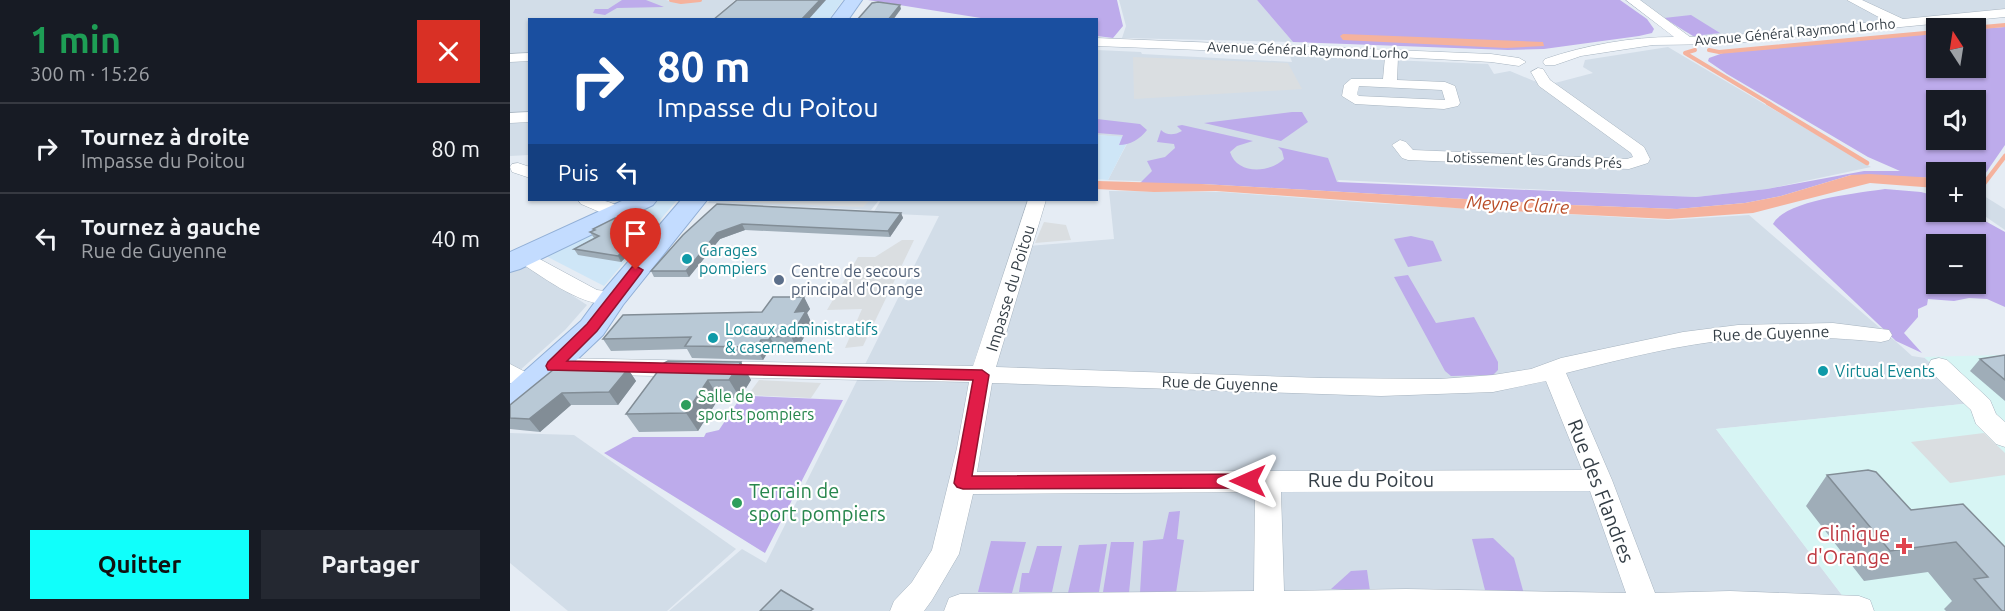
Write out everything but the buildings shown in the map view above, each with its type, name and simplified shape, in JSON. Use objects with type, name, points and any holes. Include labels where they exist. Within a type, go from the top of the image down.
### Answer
[{"type":"street","points":[[840,18],[854,0]]},
{"type":"street","points":[[1632,0],[1688,41]]},
{"type":"street","points":[[1853,0],[1902,23]]},
{"type":"street","name":"Avenue Général Raymond Lorho","points":[[1098,42],[1491,58],[1518,62],[1523,69],[1544,67],[1572,54],[1653,40],[1688,41],[2005,13]]},
{"type":"street","points":[[1390,84],[1392,53]]},
{"type":"street","name":"Lotissement les Grands Prés","points":[[1400,145],[1408,155],[1629,164],[1642,159],[1638,150],[1544,83],[1544,67]]},
{"type":"street","points":[[1356,82],[1390,84],[1445,87],[1450,89],[1453,103],[1444,105],[1355,100],[1349,96],[1351,85],[1356,82]]},
{"type":"street","points":[[510,118],[528,117]]},
{"type":"street","points":[[589,201],[615,212]]},
{"type":"street","points":[[517,259],[642,201]]},
{"type":"street","points":[[526,382],[592,328],[613,298],[693,201]]},
{"type":"street","name":"Impasse du Poitou","points":[[963,483],[982,375],[1037,201]]},
{"type":"street","points":[[517,259],[592,296],[613,298]]},
{"type":"street","name":"Rue de Guyenne","points":[[526,382],[820,370],[1274,386],[1482,385],[1554,372],[1561,366],[1683,339],[1738,332],[1833,330],[1881,335]]},
{"type":"street","points":[[1939,366],[1982,406],[1985,418],[2005,437]]},
{"type":"street","name":"Rue des Flandres","points":[[1554,372],[1599,480],[1646,609]]},
{"type":"street","name":"Rue du Poitou","points":[[963,483],[1599,480]]},
{"type":"street","points":[[1268,481],[1269,607]]},
{"type":"street","points":[[905,611],[922,591],[945,554],[963,483]]},
{"type":"street","points":[[959,611],[960,608],[1269,607],[1436,603],[1646,609],[1730,605],[1859,610]]},
{"type":"shaded area","points":[[510,0],[666,0],[678,3],[699,0],[735,0],[714,18],[528,18],[528,53],[510,53]]},
{"type":"shaded area","points":[[622,0],[646,0],[664,7],[617,8],[605,15],[593,13],[595,9],[608,9]]},
{"type":"shaded area","points":[[741,0],[843,0],[830,18],[720,18]]},
{"type":"shaded area","points":[[868,0],[1117,0],[1123,26],[1113,38],[1098,36],[1098,18],[981,18]]},
{"type":"shaded area","points":[[1119,0],[1257,0],[1293,42],[1122,38],[1126,26]]},
{"type":"shaded area","points":[[1257,0],[1620,0],[1647,19],[1654,29],[1652,33],[1639,36],[1544,49],[1508,50],[1293,42]]},
{"type":"shaded area","points":[[1638,0],[2005,0],[2005,11],[1703,38],[1684,31]]},
{"type":"shaded area","points":[[1691,15],[1720,33],[1702,35],[1704,37],[1693,36],[1664,18]]},
{"type":"shaded area","points":[[2005,27],[2005,145],[1986,173],[1986,162],[1926,162],[1926,178],[1851,175],[1781,196],[1745,203],[1677,209],[1202,184],[1139,184],[1152,171],[1147,161],[1165,157],[1175,148],[1174,144],[1157,142],[1161,130],[1168,134],[1177,133],[1182,131],[1177,126],[1182,125],[1253,141],[1237,146],[1230,152],[1239,165],[1246,168],[1263,169],[1278,164],[1284,159],[1278,147],[1328,158],[1337,182],[1696,197],[1767,189],[1864,171],[1900,171],[1868,157],[1708,61],[1709,58],[1723,53],[1926,34],[1926,78],[1986,78],[1986,28]]},
{"type":"shaded area","points":[[1668,47],[1871,167],[1767,189],[1696,197],[1338,180],[1341,188],[1108,180],[1130,138],[1098,135],[1098,50],[1292,62],[1290,56],[1488,64],[1494,74],[1510,71],[1534,81],[1555,83],[1593,73],[1583,67],[1585,60]]},
{"type":"shaded area","points":[[1133,57],[1288,63],[1302,89],[1134,99]]},
{"type":"shaded area","points":[[510,59],[528,59],[528,115],[510,115]]},
{"type":"shaded area","points":[[1302,112],[1308,122],[1281,141],[1204,123]]},
{"type":"shaded area","points":[[1098,119],[1140,124],[1147,130],[1134,141],[1119,145],[1123,135],[1098,133]]},
{"type":"shaded area","points":[[528,122],[528,155],[510,156],[510,123]]},
{"type":"shaded area","points":[[1098,135],[1130,137],[1108,180],[1098,179]]},
{"type":"shaded area","points":[[1885,189],[1921,192],[1926,193],[1926,222],[1986,221],[2005,232],[2005,307],[1987,299],[1969,298],[1954,301],[1928,299],[1927,305],[1918,309],[1918,317],[1904,333],[1922,353],[1896,341],[1773,224],[1780,216],[1792,209],[1807,203]]},
{"type":"shaded area","points":[[1109,191],[1222,192],[1668,220],[1749,215],[1912,356],[1925,358],[1973,403],[1716,429],[1854,611],[669,611],[742,549],[766,563],[939,216],[873,213],[880,201],[1029,201],[1016,247],[1114,239]]},
{"type":"shaded area","points":[[1986,197],[2005,209],[2005,230],[1986,217]]},
{"type":"shaded area","points":[[654,201],[676,201],[604,286],[542,254]]},
{"type":"shaded area","points":[[709,201],[878,201],[871,210],[708,203]]},
{"type":"shaded area","points":[[730,201],[869,201],[863,207]]},
{"type":"shaded area","points":[[1044,222],[1066,225],[1071,240],[1035,243]]},
{"type":"shaded area","points":[[1411,236],[1433,241],[1442,261],[1408,267],[1394,239]]},
{"type":"shaded area","points":[[902,240],[914,240],[863,346],[845,348],[862,309],[827,310],[858,257],[875,257]]},
{"type":"shaded area","points":[[522,263],[587,305],[565,330],[510,379],[510,269]]},
{"type":"shaded area","points":[[1408,275],[1436,323],[1474,317],[1498,362],[1498,370],[1493,375],[1451,376],[1445,371],[1394,277]]},
{"type":"shaded area","name":"Clinique d'Orange","points":[[2000,355],[2005,359],[2005,611],[1854,611],[1716,429],[1972,403],[1924,357]]},
{"type":"shaded area","points":[[759,380],[821,383],[811,398],[748,395]]},
{"type":"shaded area","name":"Terrain de sport pompiers","points":[[750,396],[843,400],[765,553],[604,453],[633,437],[704,437],[706,433],[719,430],[737,403],[743,403]]},
{"type":"shaded area","points":[[510,433],[574,435],[736,549],[667,611],[568,611],[510,563]]},
{"type":"shaded area","points":[[1984,433],[2005,453],[2005,475],[1950,483],[1911,442]]},
{"type":"shaded area","points":[[1180,511],[1177,539],[1184,540],[1176,593],[1140,593],[1143,541],[1163,539],[1169,512]]},
{"type":"shaded area","points":[[1493,538],[1514,558],[1524,594],[1486,594],[1472,539]]},
{"type":"shaded area","points":[[991,541],[1026,542],[1012,593],[978,592]]},
{"type":"shaded area","points":[[1111,542],[1134,542],[1129,593],[1103,592]]},
{"type":"shaded area","points":[[1107,544],[1099,592],[1068,593],[1079,545]]},
{"type":"shaded area","points":[[1037,546],[1062,546],[1052,592],[1019,592],[1022,573],[1029,573]]},
{"type":"shaded area","points":[[1367,570],[1370,591],[1331,589],[1351,571]]},
{"type":"water","points":[[1343,34],[1543,42],[1544,46],[1506,48],[1343,40],[1340,36]]},
{"type":"water","name":"Meyne Claire","points":[[1851,175],[1926,177],[1926,187],[1870,183],[1753,213],[1668,219],[1469,209],[1216,191],[1154,192],[1098,189],[1098,181],[1202,184],[1677,209],[1745,203],[1781,196]]},
{"type":"waterway","points":[[671,0],[681,2],[700,0]]},
{"type":"waterway","points":[[1986,27],[2005,25]]},
{"type":"waterway","points":[[1709,50],[1719,52],[1926,33]]},
{"type":"waterway","points":[[1695,50],[1685,53],[1770,104]]},
{"type":"waterway","points":[[1768,103],[1867,163]]},
{"type":"waterway","points":[[1986,181],[2005,156]]},
{"type":"place","name":"Garages pompiers","points":[[687,259]]},
{"type":"place","name":"Centre de secours principal d'Orange","points":[[779,280]]},
{"type":"place","name":"Locaux administratifs & casernement","points":[[713,338]]},
{"type":"place","name":"Virtual Events","points":[[1823,371]]},
{"type":"place","name":"Salle de sports pompiers","points":[[686,405]]},
{"type":"place","name":"Terrain de sport pompiers","points":[[737,503]]},
{"type":"place","name":"Clinique d'Orange","points":[[1904,546]]},
{"type":"route","points":[[636,270],[592,328],[553,366],[982,375],[963,483],[1248,481]]}]
